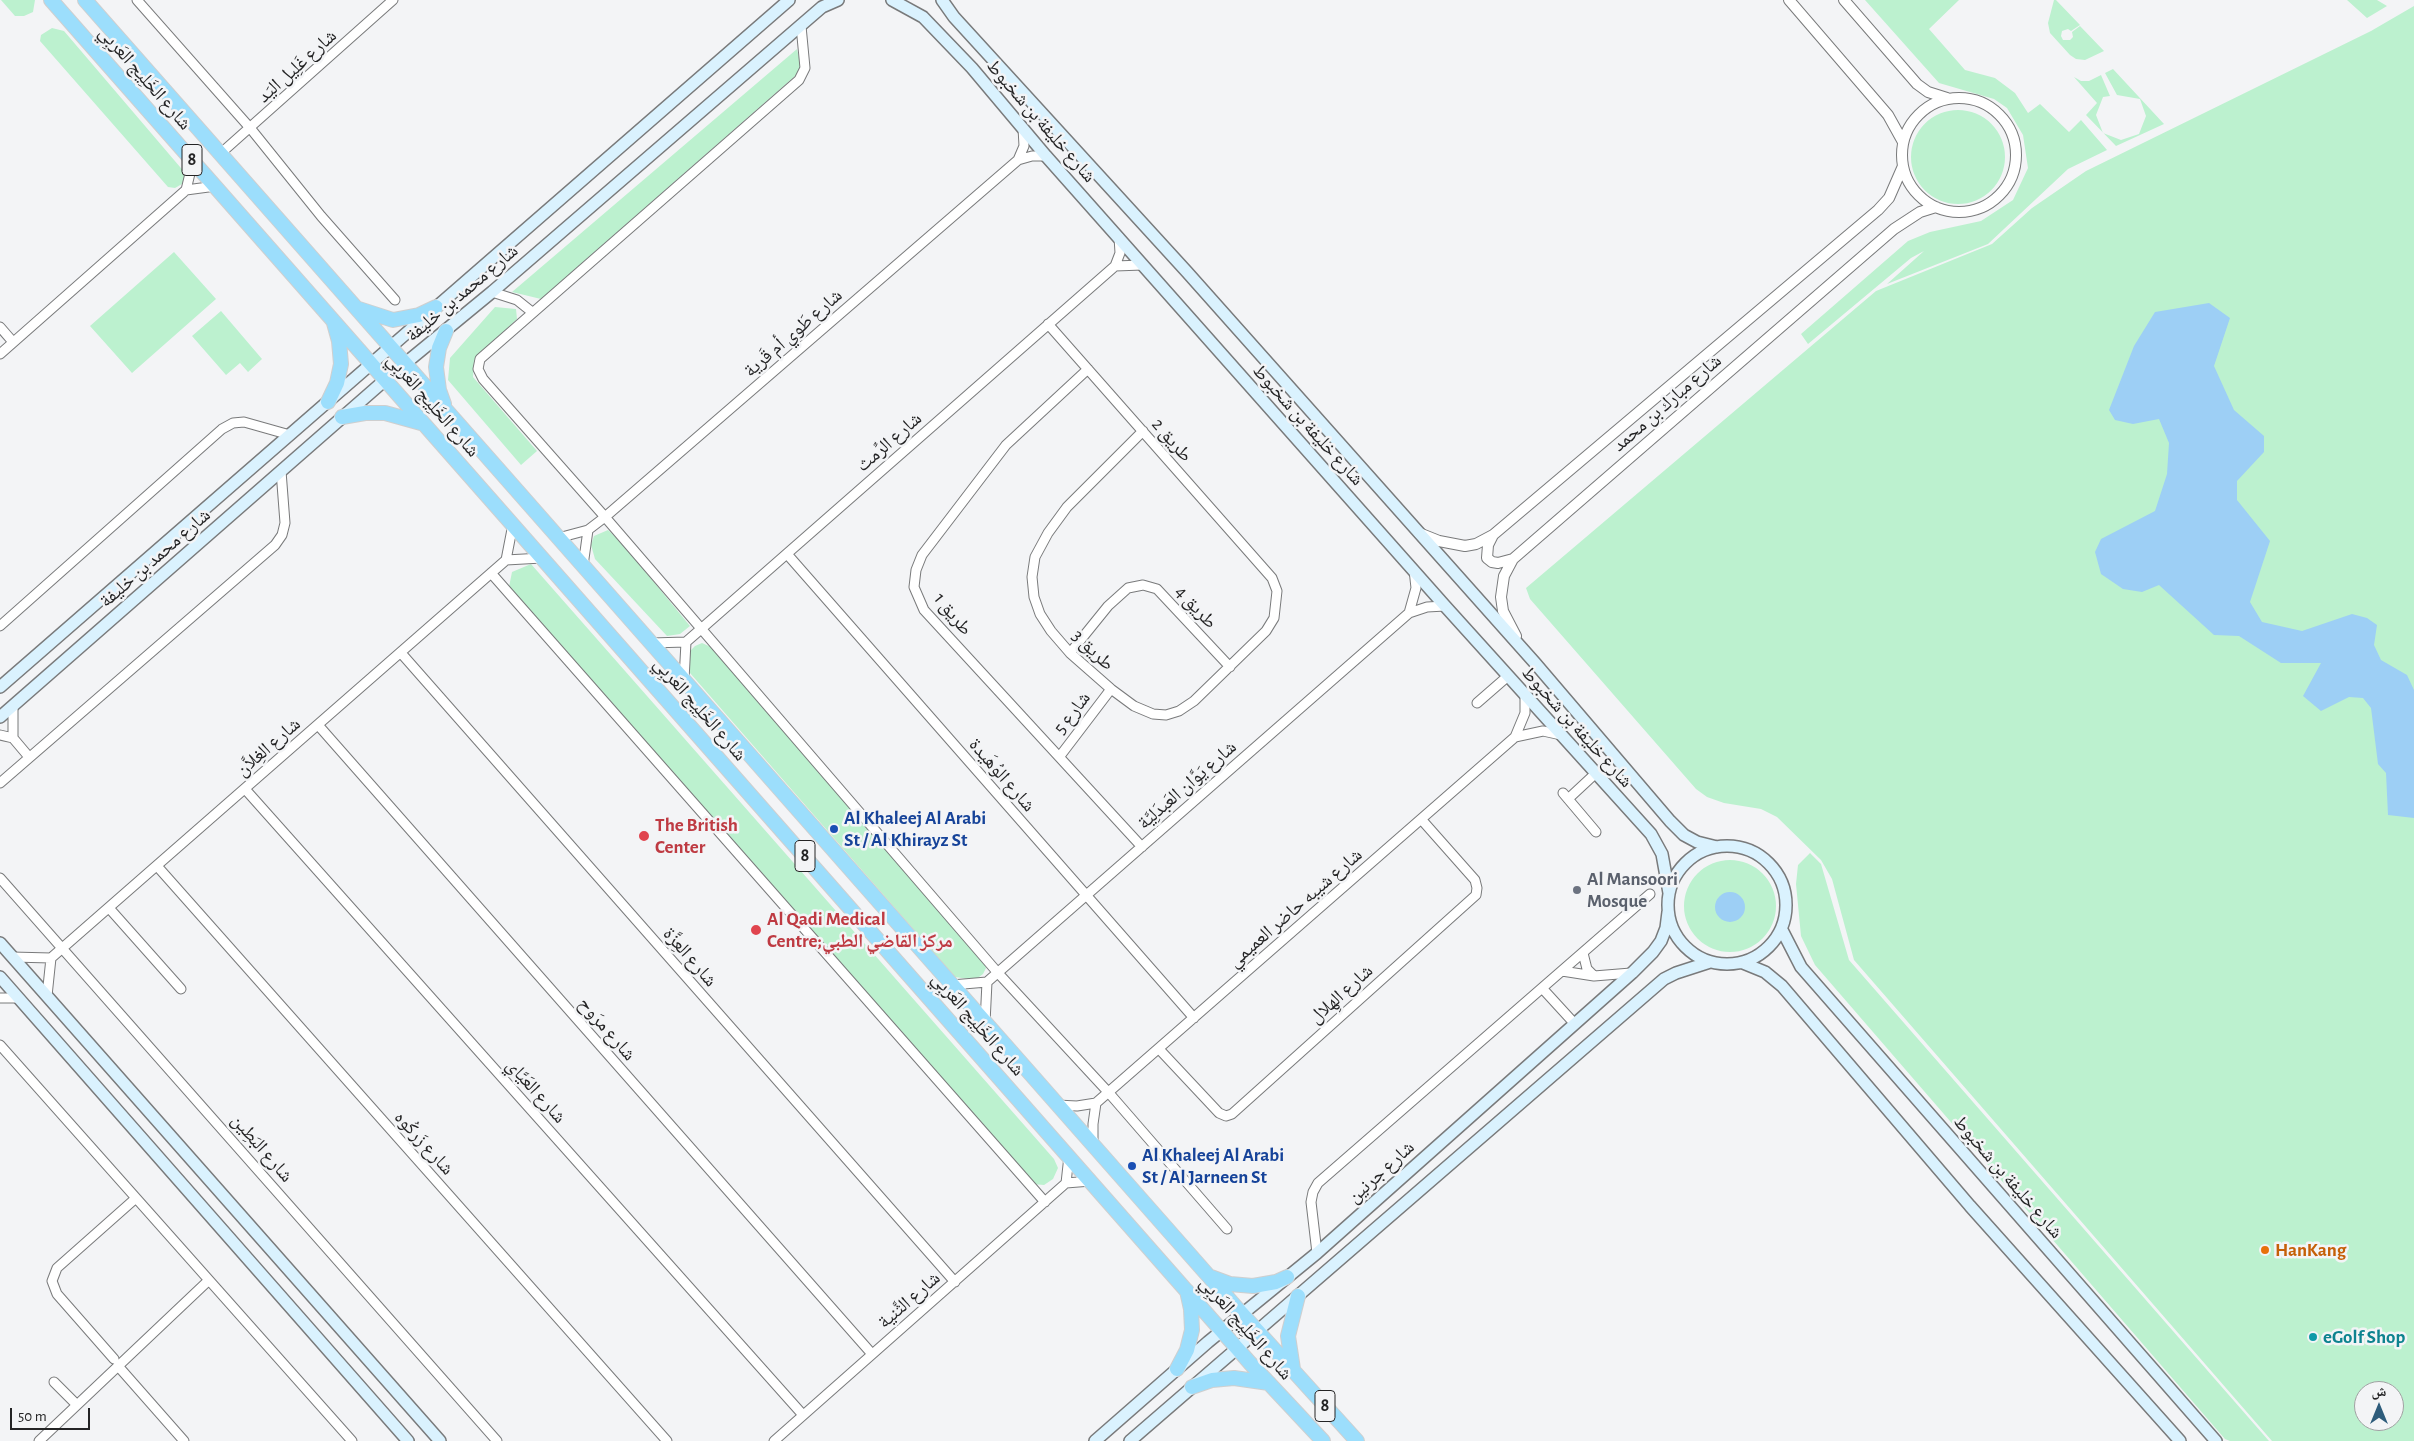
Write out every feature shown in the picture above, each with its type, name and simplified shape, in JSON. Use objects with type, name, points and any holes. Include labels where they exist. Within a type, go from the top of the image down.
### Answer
[{"type":"highway","name":"شارع الخَلِيج العَربِي","points":[[51,0],[1238,1348],[1323,1441]]},
{"type":"highway","name":"شارع الخَلِيج العَربِي","points":[[85,0],[1257,1332],[1357,1441]]},
{"type":"highway","points":[[356,308],[374,316],[393,320],[411,317],[436,307]]},
{"type":"highway","points":[[328,402],[337,383],[340,364],[339,341],[334,320]]},
{"type":"highway","points":[[446,330],[439,348],[436,367],[439,390],[447,412]]},
{"type":"highway","points":[[342,417],[365,413],[385,413],[423,423]]},
{"type":"highway","points":[[1209,1276],[1230,1284],[1253,1286],[1276,1282],[1287,1277]]},
{"type":"highway","points":[[1177,1369],[1187,1350],[1192,1330],[1191,1309],[1186,1288]]},
{"type":"highway","points":[[1294,1372],[1289,1354],[1288,1336],[1298,1296]]},
{"type":"highway","points":[[1192,1387],[1212,1380],[1234,1378],[1269,1383]]},
{"type":"main road","name":"شارع محمد بن خليفة","points":[[0,687],[788,0]]},
{"type":"main road","name":"شارع محمد بن خليفة","points":[[0,717],[385,380],[492,292],[822,7],[838,0]]},
{"type":"main road","name":"شارع خليفة بن شخبوط","points":[[892,0],[923,17],[972,68],[1046,156],[1445,606],[1651,834],[1662,854],[1669,893]]},
{"type":"main road","name":"شارع خليفة بن شخبوط","points":[[942,0],[954,17],[1187,272],[1535,663],[1670,821],[1684,834],[1697,842],[1717,847]]},
{"type":"main road","points":[[1736,846],[1755,852],[1771,864],[1781,879],[1786,896],[1787,913],[1782,930],[1772,944],[1759,956],[1743,963],[1726,964],[1710,962],[1694,955],[1682,944],[1673,929],[1668,912],[1669,893],[1675,876],[1686,863],[1700,852],[1717,847],[1736,846]]},
{"type":"main road","name":"شارع جرنين","points":[[1095,1441],[1223,1330],[1317,1253],[1632,973],[1661,941],[1666,928],[1668,912]]},
{"type":"main road","name":"شارع خليفة بن شخبوط","points":[[1782,930],[1801,967],[2216,1441]]},
{"type":"main road","points":[[0,943],[440,1441]]},
{"type":"main road","name":"شارع جرنين","points":[[1136,1439],[1192,1387],[1664,979],[1710,962]]},
{"type":"main road","points":[[1743,963],[1765,972],[1782,986],[1970,1206],[2180,1441]]},
{"type":"main road","points":[[0,977],[408,1441]]},
{"type":"street","points":[[137,0],[251,129],[322,216],[395,300]]},
{"type":"street","name":"شارع غَلِيل اليَد","points":[[220,154],[251,129],[393,0]]},
{"type":"street","points":[[1789,0],[1888,115],[1903,142]]},
{"type":"street","points":[[1844,0],[1917,84],[1928,92],[1948,98],[1968,98],[1986,104],[2002,116],[2012,132],[2017,151],[2015,170],[2006,188],[1992,202],[1975,210],[1955,212],[1936,207],[1921,198],[1909,184],[1902,166],[1903,142],[1909,126],[1919,113],[1933,104],[1948,98]]},
{"type":"street","points":[[801,26],[805,68],[799,80],[480,358],[478,369],[483,379],[605,517],[998,973],[1109,1093],[1227,1229]]},
{"type":"street","points":[[1018,160],[1024,146],[1022,128]]},
{"type":"street","points":[[1018,160],[1032,156],[1046,156]]},
{"type":"street","points":[[186,190],[193,160]]},
{"type":"street","name":"شارع طَوي أم قَرية","points":[[558,538],[588,530],[605,517],[1018,160]]},
{"type":"street","name":"شارع مبارك بن محمد","points":[[1417,532],[1459,546],[1476,544],[1493,535],[1878,210],[1890,198],[1902,166]]},
{"type":"street","points":[[0,354],[186,190],[216,186]]},
{"type":"street","name":"شارع مبارك بن محمد","points":[[1535,663],[1509,626],[1503,611],[1502,586],[1504,576],[1514,559],[1894,228],[1920,212],[1936,207]]},
{"type":"street","points":[[1119,237],[1120,253],[1115,266],[1143,264]]},
{"type":"street","name":"شارع الرِّمث","points":[[686,642],[1115,266]]},
{"type":"street","points":[[492,292],[516,300],[532,312]]},
{"type":"street","name":"طريق 2","points":[[1048,324],[1272,578]]},
{"type":"street","points":[[0,327],[14,342]]},
{"type":"street","name":"طريق 1","points":[[1088,369],[1006,445],[922,556],[916,570],[914,587],[924,610],[1142,847]]},
{"type":"street","points":[[0,626],[222,429],[244,422],[290,436]]},
{"type":"street","name":"طريق 3","points":[[1143,431],[1067,507],[1048,532],[1035,556],[1032,577],[1034,597],[1040,614],[1051,631],[1070,653],[1110,689],[1134,706],[1153,714],[1166,715],[1178,711],[1194,701],[1266,631],[1274,618],[1277,591],[1272,578]]},
{"type":"street","points":[[0,783],[275,545],[282,535],[285,523],[281,471]]},
{"type":"street","points":[[513,524],[506,560],[543,558]]},
{"type":"street","points":[[583,566],[588,530]]},
{"type":"street","points":[[1493,535],[1488,545],[1487,558],[1492,562],[1498,563],[1514,559]]},
{"type":"street","name":"شارع الوُهَيدة","points":[[787,554],[1194,1018]]},
{"type":"street","name":"شارع الغِلاَّن","points":[[51,958],[506,560]]},
{"type":"street","points":[[1409,614],[1416,588],[1414,569]]},
{"type":"street","points":[[491,574],[1045,1202]]},
{"type":"street","name":"طريق 4","points":[[1070,653],[1108,606],[1128,588],[1143,585],[1157,589],[1230,667]]},
{"type":"street","name":"شارع يَوَّان العَبدَلِيَّة","points":[[987,982],[1409,614],[1427,607],[1445,606]]},
{"type":"street","points":[[651,643],[686,642],[684,680]]},
{"type":"street","name":"شارع العِزَّة","points":[[401,653],[954,1282]]},
{"type":"street","points":[[1477,703],[1508,676]]},
{"type":"street","name":"شارع 5","points":[[1060,756],[1110,689]]},
{"type":"street","name":"شارع شيبه حاضر العميمي","points":[[1096,1103],[1515,737],[1525,713],[1525,695]]},
{"type":"street","points":[[13,706],[13,738]]},
{"type":"street","name":"شارع مرَوح","points":[[318,725],[872,1354]]},
{"type":"street","name":"شارع شيبه حاضر العميمي","points":[[1515,737],[1543,731],[1561,735]]},
{"type":"street","points":[[0,735],[13,738],[29,757]]},
{"type":"street","points":[[1596,773],[1566,796],[1596,832]]},
{"type":"street","name":"شارع العَيَّاي","points":[[245,789],[803,1415]]},
{"type":"street","name":"شارع الهِلال","points":[[1159,1049],[1219,1114],[1226,1116],[1232,1114],[1476,895],[1478,888],[1475,880],[1421,819]]},
{"type":"street","name":"شارع زَركُوه","points":[[157,866],[667,1441]]},
{"type":"street","name":"شارع البَطِين","points":[[0,878],[497,1441]]},
{"type":"street","points":[[1317,1253],[1311,1202],[1313,1192],[1318,1183],[1650,894]]},
{"type":"street","points":[[109,908],[181,989]]},
{"type":"street","points":[[1583,953],[1587,969],[1594,976]]},
{"type":"street","points":[[12,957],[51,958],[47,996]]},
{"type":"street","points":[[1562,971],[1594,976],[1632,973]]},
{"type":"street","points":[[952,985],[987,982],[985,1023]]},
{"type":"street","points":[[1542,988],[1574,1024]]},
{"type":"street","points":[[0,998],[18,998]]},
{"type":"street","points":[[0,1045],[352,1441]]},
{"type":"street","points":[[1057,1105],[1077,1106],[1096,1103],[1093,1145]]},
{"type":"street","points":[[1069,1156],[1066,1184],[1091,1181]]},
{"type":"street","name":"شارع الثَّنية","points":[[774,1441],[1066,1184]]},
{"type":"street","points":[[136,1198],[57,1268],[52,1281],[57,1294],[184,1441]]},
{"type":"street","points":[[42,1440],[116,1362],[209,1280]]},
{"type":"street","points":[[54,1382],[77,1405]]},
{"type":"green space","points":[[1,0],[35,0],[33,12],[24,16],[15,16]]},
{"type":"green space","points":[[1865,0],[1959,0],[1929,29],[1965,70],[1995,78],[2015,93],[2028,113],[2040,104],[2069,132],[2081,120],[2107,150],[2068,169],[1988,244],[1887,284],[1924,251],[1911,258],[1808,344],[1801,334],[1908,241],[1930,232],[1981,221],[2013,200],[2028,168],[2023,135],[2007,108],[1994,99],[1939,83]]},
{"type":"green space","points":[[2054,0],[2080,25],[2071,31],[2068,29],[2062,31],[2061,36],[2063,40],[2070,40],[2073,37],[2072,32],[2080,26],[2104,51],[2085,60],[2076,59],[2070,55],[2050,33],[2048,23]]},
{"type":"green space","points":[[2347,0],[2377,0],[2387,6],[2367,18]]},
{"type":"green space","points":[[2414,6],[2414,1441],[2272,1441],[1854,960],[1832,879],[1821,860],[1777,817],[1761,809],[1724,803],[1707,797],[1696,789],[1530,599],[1526,588],[1876,291],[1992,244],[2032,208],[2086,171],[2371,31]]},
{"type":"green space","points":[[52,28],[64,31],[186,174],[182,184],[175,188],[168,187],[40,41],[41,35]]},
{"type":"green space","points":[[797,49],[802,70],[541,299],[512,292]]},
{"type":"green space","points":[[2113,69],[2164,124],[2116,146],[2104,133],[2121,140],[2139,134],[2146,116],[2140,99],[2117,95],[2105,73]]},
{"type":"green space","points":[[2101,75],[2110,96],[2103,97],[2096,115],[2103,132],[2086,115],[2097,103],[2074,77],[2081,81],[2089,81]]},
{"type":"green space","points":[[1949,110],[1967,110],[1992,123],[2002,139],[2005,157],[2002,175],[1992,191],[1967,204],[1949,204],[1924,191],[1911,166],[1911,148],[1924,123]]},
{"type":"green space","points":[[174,252],[216,299],[132,373],[90,326]]},
{"type":"green space","points":[[495,307],[516,309],[517,319],[474,360],[473,377],[537,451],[521,465],[448,380],[450,358]]},
{"type":"green space","points":[[221,311],[262,359],[248,372],[240,363],[226,375],[192,336]]},
{"type":"green space","points":[[608,530],[621,542],[690,626],[680,634],[667,636],[595,559],[591,545],[594,536]]},
{"type":"green space","points":[[531,564],[1054,1159],[1058,1168],[1053,1179],[1044,1185],[1032,1184],[508,592],[512,572]]},
{"type":"green space","points":[[702,643],[711,647],[983,958],[986,968],[983,974],[975,980],[955,977],[690,673],[686,655],[695,646]]},
{"type":"green space","points":[[1810,853],[1821,864],[1849,960],[2269,1441],[2230,1441],[2225,1439],[1815,965],[1801,936],[1796,884],[1798,865]]},
{"type":"green space","points":[[1721,860],[1739,860],[1756,867],[1769,880],[1776,897],[1776,915],[1769,932],[1756,945],[1739,952],[1721,952],[1704,945],[1691,932],[1684,915],[1684,897],[1691,880],[1704,867]]},
{"type":"water","points":[[2209,303],[2230,318],[2214,366],[2234,410],[2264,436],[2264,452],[2237,481],[2237,500],[2270,541],[2250,602],[2262,622],[2302,631],[2352,614],[2367,618],[2377,625],[2374,645],[2381,660],[2407,675],[2414,690],[2414,818],[2388,815],[2386,773],[2378,764],[2371,708],[2363,698],[2349,697],[2321,711],[2303,696],[2321,663],[2281,663],[2239,636],[2214,635],[2159,585],[2142,592],[2123,589],[2101,574],[2095,552],[2101,539],[2155,511],[2167,474],[2169,443],[2159,419],[2133,424],[2115,420],[2109,410],[2134,346],[2155,312]]},
{"type":"water","points":[[1730,892],[1741,896],[1745,907],[1741,918],[1730,922],[1719,918],[1715,907],[1719,896]]},
{"type":"place","name":"Al Khaleej Al Arabi St / Al Khirayz St","points":[[834,829]]},
{"type":"place","name":"The British Center","points":[[644,836]]},
{"type":"place","name":"Al Mansoori Mosque","points":[[1577,890]]},
{"type":"place","name":"Al Qadi Medical Centre;مركز القاضي الطبي","points":[[756,930]]},
{"type":"place","name":"Al Khaleej Al Arabi St / Al Jarneen St","points":[[1132,1166]]},
{"type":"place","name":"HanKang","points":[[2265,1250]]},
{"type":"place","name":"eGolf Shop","points":[[2313,1337]]}]
